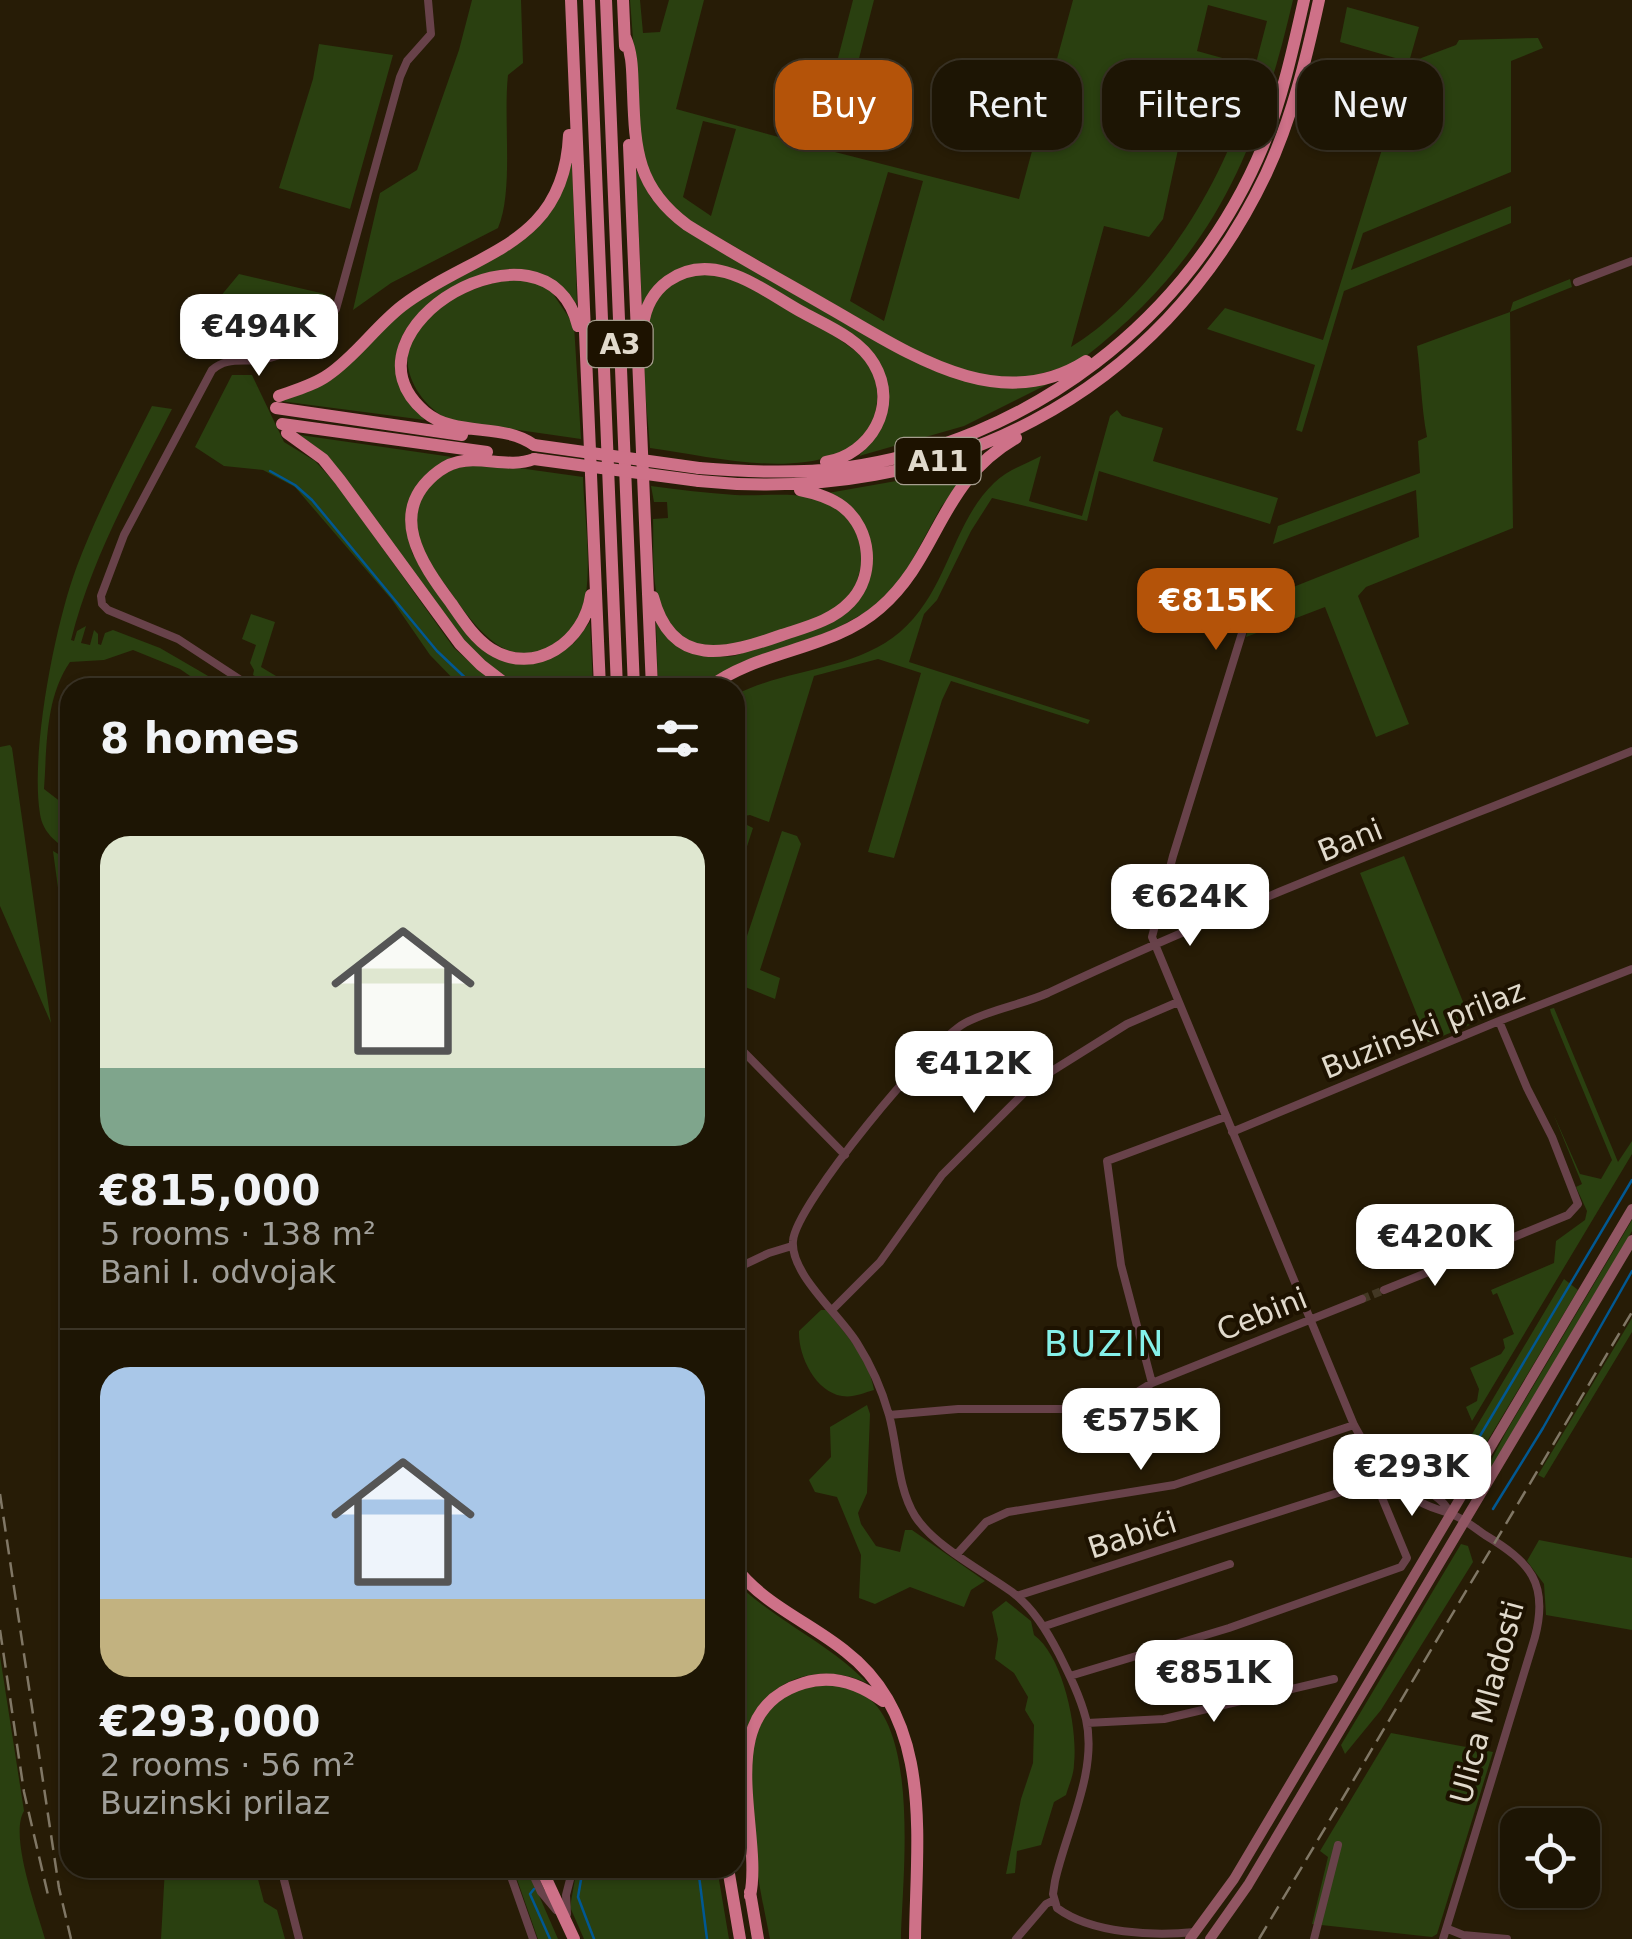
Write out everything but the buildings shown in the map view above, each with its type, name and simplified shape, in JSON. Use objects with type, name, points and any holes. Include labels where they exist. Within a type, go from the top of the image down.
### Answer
[{"type":"highway","points":[[571,0],[600,678]]},
{"type":"highway","name":"A3","points":[[589,0],[617,678]]},
{"type":"highway","name":"A3","points":[[606,0],[634,678]]},
{"type":"highway","points":[[624,0],[652,678]]},
{"type":"highway","name":"A11","points":[[776,479],[869,464],[965,437],[1067,384],[1146,321],[1206,250],[1239,196],[1273,118],[1304,0]]},
{"type":"highway","name":"A11","points":[[497,678],[460,644],[323,459],[285,429],[534,452],[699,475],[776,479],[876,477],[940,461],[1027,424],[1085,389],[1160,327],[1214,265],[1267,172],[1293,107],[1318,0]]},
{"type":"highway","points":[[625,37],[632,63],[637,152],[643,174],[659,200],[672,214],[720,246],[905,350],[976,379],[1003,384],[1032,382],[1074,369],[1130,327],[1146,321]]},
{"type":"highway","name":"A11","points":[[534,452],[278,402],[326,378],[400,307],[501,252],[536,224],[555,196],[564,173],[575,88]]},
{"type":"highway","points":[[639,368],[648,304],[667,282],[698,269],[730,273],[848,338],[868,356],[879,375],[883,397],[876,428],[848,456],[776,479]]},
{"type":"highway","points":[[585,369],[572,307],[560,291],[534,276],[516,273],[474,284],[438,303],[414,322],[402,354],[409,391],[424,410],[449,424],[515,435],[534,452],[518,464],[459,461],[436,473],[419,492],[411,521],[419,556],[479,640],[492,650],[519,658],[544,656],[566,645],[587,614],[594,543]]},
{"type":"highway","points":[[724,678],[736,670],[836,635],[870,617],[906,583],[947,507],[971,474],[1005,444],[1074,405],[1085,389]]},
{"type":"highway","points":[[647,570],[664,627],[683,642],[704,651],[736,651],[838,612],[856,594],[864,578],[867,552],[863,535],[849,512],[835,502],[776,479]]},
{"type":"highway","points":[[745,1577],[764,1596],[848,1653],[874,1679],[892,1710],[914,1769],[915,1939]]},
{"type":"highway","points":[[750,1896],[754,1874],[746,1770],[755,1728],[768,1706],[795,1686],[828,1680],[863,1688],[892,1710]]},
{"type":"highway","points":[[745,1863],[758,1939]]},
{"type":"highway","points":[[545,1878],[573,1938]]},
{"type":"highway","points":[[729,1878],[740,1939]]},
{"type":"main road","points":[[1192,1936],[1234,1879],[1632,1209]]},
{"type":"main road","points":[[1210,1939],[1248,1885],[1632,1240]]},
{"type":"street","points":[[238,678],[178,639],[108,610],[101,596],[124,535],[212,370],[226,361],[260,360],[290,352],[318,333],[336,309],[400,77],[407,61],[432,34],[428,0]]},
{"type":"street","points":[[1577,282],[1632,261]]},
{"type":"street","points":[[1243,630],[1152,937],[1354,1425],[1386,1470],[1438,1496],[1451,1514]]},
{"type":"street","name":"Bani","points":[[792,1246],[796,1229],[845,1156],[918,1064],[964,1023],[1036,998],[1154,942],[1632,751]]},
{"type":"street","name":"Buzinski prilaz","points":[[1232,1132],[1632,969]]},
{"type":"street","points":[[833,1309],[880,1262],[942,1175],[1036,1081],[1127,1024],[1178,1002]]},
{"type":"street","points":[[1497,1244],[1568,1215],[1578,1204],[1499,1020]]},
{"type":"street","points":[[745,1053],[845,1156]]},
{"type":"street","points":[[1152,1383],[1121,1265],[1106,1161],[1225,1117]]},
{"type":"street","points":[[745,1264],[792,1246],[801,1271],[833,1309],[873,1371],[889,1416],[910,1508],[918,1521],[956,1554],[1017,1596],[1045,1626],[1070,1676],[1087,1722],[1086,1764],[1061,1854],[1054,1900],[1058,1908],[1102,1926],[1192,1936]]},
{"type":"street","points":[[1384,1290],[1473,1254]]},
{"type":"street","name":"Cebini","points":[[889,1416],[958,1410],[1098,1409],[1118,1404],[1152,1383],[1362,1299]]},
{"type":"street","points":[[956,1554],[986,1522],[1008,1512],[1174,1485],[1354,1425]]},
{"type":"street","points":[[1070,1676],[1229,1628],[1401,1567],[1406,1554],[1376,1481],[1386,1470]]},
{"type":"street","points":[[1401,1480],[1429,1508],[1451,1514]]},
{"type":"street","name":"Babići","points":[[1017,1596],[1376,1481]]},
{"type":"street","name":"Ulica Mladosti","points":[[1443,1939],[1541,1612],[1539,1587],[1530,1572],[1512,1554],[1451,1514]]},
{"type":"street","points":[[1045,1626],[1230,1564]]},
{"type":"street","points":[[1087,1722],[1164,1719],[1334,1678]]},
{"type":"street","points":[[1314,1939],[1338,1845]]},
{"type":"street","points":[[284,1878],[299,1939]]},
{"type":"street","points":[[512,1878],[533,1939]]},
{"type":"street","points":[[534,1878],[540,1892],[560,1912]]},
{"type":"street","points":[[570,1878],[566,1903],[573,1938]]},
{"type":"street","points":[[1016,1939],[1054,1900]]},
{"type":"street","points":[[1448,1929],[1463,1935],[1506,1939]]},
{"type":"street","points":[[1141,1931],[1156,1939]]},
{"type":"green space","points":[[472,0],[521,0],[523,63],[508,75],[506,194],[498,228],[391,283],[353,310],[380,193],[417,170],[459,50]]},
{"type":"green space","points":[[630,0],[640,0],[643,33],[660,32],[669,0],[704,0],[676,109],[775,136],[775,150],[836,150],[1019,199],[1032,150],[1082,150],[1082,60],[1057,60],[1073,0],[1293,0],[1277,62],[1257,60],[1267,21],[1208,5],[1197,51],[1230,60],[1102,60],[1102,150],[1178,150],[1163,219],[1149,237],[1104,226],[1071,347],[1127,302],[1153,273],[1198,208],[1228,150],[1247,150],[1224,199],[1198,241],[1166,281],[1129,319],[1074,364],[1026,378],[982,376],[922,355],[680,215],[661,196],[642,156]],"holes":[[[703,121],[736,129],[711,216],[683,197]],[[888,172],[923,181],[884,321],[850,301]]]},
{"type":"green space","points":[[853,0],[874,0],[859,60],[837,60]]},
{"type":"green space","points":[[1347,7],[1419,27],[1410,60],[1340,42]]},
{"type":"green space","points":[[1538,38],[1543,48],[1511,61],[1511,172],[1363,233],[1351,270],[1511,206],[1511,223],[1344,291],[1302,432],[1296,430],[1315,365],[1207,329],[1225,308],[1323,340],[1382,150],[1443,150],[1443,60],[1416,60],[1456,45],[1459,40]]},
{"type":"green space","points":[[319,44],[393,55],[350,209],[279,188],[313,79]]},
{"type":"green space","points":[[572,160],[577,304],[544,276],[512,269],[467,283],[424,310],[403,334],[396,365],[402,388],[425,420],[280,401],[304,393],[425,295],[534,232],[562,190]]},
{"type":"green space","points":[[636,170],[651,198],[679,226],[930,369],[991,387],[1048,384],[964,426],[859,456],[881,429],[878,362],[747,275],[727,267],[694,265],[642,307]]},
{"type":"green space","points":[[701,273],[734,279],[767,295],[828,332],[868,363],[876,382],[877,402],[873,422],[860,441],[833,456],[789,463],[742,462],[650,448],[644,372],[649,315],[664,290]]},
{"type":"green space","points":[[239,274],[325,294],[294,336],[272,348],[246,348],[252,328],[210,309]]},
{"type":"green space","points":[[520,278],[549,288],[574,325],[581,439],[449,420],[426,402],[411,378],[408,350],[421,323],[467,292]]},
{"type":"green space","points":[[1570,279],[1572,287],[1510,312],[1513,302]]},
{"type":"green space","points":[[1510,312],[1513,528],[1366,587],[1358,596],[1409,724],[1376,737],[1325,607],[1246,637],[1246,618],[1252,600],[1419,537],[1416,490],[1273,544],[1278,526],[1420,473],[1418,441],[1427,437],[1417,346]]},
{"type":"green space","points":[[232,375],[252,375],[284,442],[315,461],[338,486],[454,648],[488,678],[452,678],[430,655],[392,600],[295,487],[263,470],[224,466],[195,447]]},
{"type":"green space","points":[[152,406],[172,409],[102,550],[71,640],[86,626],[81,643],[90,645],[94,630],[101,645],[105,633],[113,630],[160,648],[212,678],[193,678],[133,650],[104,660],[70,662],[60,678],[52,707],[44,789],[60,801],[60,845],[47,832],[40,814],[38,758],[46,689],[69,591],[103,505]]},
{"type":"green space","points":[[1117,410],[1122,416],[1163,428],[1153,461],[1278,498],[1270,524],[1099,471],[1087,521],[992,498],[937,600],[924,614],[909,662],[1090,720],[1088,724],[951,681],[894,858],[868,852],[921,673],[878,659],[814,676],[769,822],[745,816],[745,690],[841,662],[882,645],[900,632],[929,597],[980,499],[999,478],[1017,468],[1041,456],[1029,501],[1082,516],[1110,416]]},
{"type":"green space","points":[[300,435],[452,457],[428,475],[413,498],[407,525],[413,555],[483,648],[552,657],[574,643],[590,622],[593,678],[507,678],[474,653],[326,455]]},
{"type":"green space","points":[[982,455],[941,507],[903,577],[871,609],[834,630],[740,663],[716,678],[658,678],[656,622],[701,652],[734,656],[829,623],[849,610],[869,537],[828,493],[919,477]]},
{"type":"green space","points":[[464,465],[505,466],[583,477],[588,571],[583,607],[573,628],[538,652],[522,654],[492,641],[467,615],[421,549],[416,521],[423,497],[439,478]]},
{"type":"green space","points":[[651,486],[735,495],[802,496],[827,502],[855,530],[861,555],[858,581],[842,603],[808,621],[721,646],[688,641],[664,616],[657,593],[653,519],[668,518],[667,502],[654,502]]},
{"type":"green space","points":[[251,614],[275,622],[261,667],[279,678],[253,675],[250,663],[256,645],[242,639]]},
{"type":"green space","points":[[10,745],[51,1023],[0,906],[0,747]]},
{"type":"green space","points":[[745,824],[753,828],[745,852]]},
{"type":"green space","points":[[782,831],[797,836],[801,844],[760,970],[780,978],[775,999],[745,987],[745,942]]},
{"type":"green space","points":[[53,851],[60,855],[60,902]]},
{"type":"green space","points":[[1404,856],[1472,1024],[1428,1042],[1360,873]]},
{"type":"green space","points":[[1554,1008],[1618,1162],[1632,1141],[1632,1154],[1472,1421],[1466,1407],[1477,1401],[1479,1389],[1470,1368],[1501,1354],[1505,1348],[1503,1339],[1514,1334],[1497,1293],[1493,1295],[1491,1290],[1554,1263],[1556,1241],[1585,1220],[1587,1211],[1576,1187],[1582,1184],[1553,1113],[1580,1174],[1601,1179],[1612,1160],[1551,1013]]},
{"type":"green space","points":[[1632,1220],[1632,1231],[1474,1493],[1506,1432]]},
{"type":"green space","points":[[1564,1279],[1578,1290],[1461,1485],[1449,1489],[1446,1478]]},
{"type":"green space","points":[[821,1310],[826,1310],[856,1347],[874,1390],[842,1396],[824,1388],[810,1371],[799,1331]]},
{"type":"green space","points":[[1632,1318],[1632,1332],[1544,1478],[1538,1475]]},
{"type":"green space","points":[[867,1405],[867,1493],[858,1513],[861,1524],[876,1546],[900,1552],[905,1530],[912,1530],[985,1581],[971,1590],[964,1607],[910,1587],[875,1604],[859,1598],[861,1555],[837,1497],[815,1492],[809,1480],[831,1457],[830,1427]]},
{"type":"green space","points":[[1539,1540],[1632,1558],[1632,1630],[1546,1615],[1544,1584],[1527,1561]]},
{"type":"green space","points":[[1461,1544],[1468,1546],[1473,1562],[1381,1710],[1345,1754],[1341,1745]]},
{"type":"green space","points":[[745,1590],[867,1683],[836,1674],[792,1681],[766,1698],[745,1735]]},
{"type":"green space","points":[[1006,1601],[1031,1621],[1034,1635],[1053,1659],[1071,1713],[1075,1749],[1066,1795],[1054,1802],[1041,1845],[1017,1851],[1015,1873],[1006,1874],[1021,1799],[1033,1763],[1034,1725],[1025,1710],[1028,1697],[1014,1673],[995,1659],[998,1639],[992,1612]]},
{"type":"green space","points":[[0,1656],[24,1811],[20,1822],[22,1855],[45,1939],[0,1939]]},
{"type":"green space","points":[[831,1684],[861,1693],[880,1710],[893,1737],[904,1806],[901,1939],[770,1939],[750,1804],[757,1734],[771,1708],[793,1691]]},
{"type":"green space","points":[[1391,1733],[1493,1752],[1437,1934],[1432,1937],[1312,1924],[1328,1857],[1320,1851]]},
{"type":"green space","points":[[164,1878],[258,1878],[264,1902],[277,1910],[285,1939],[161,1939]]},
{"type":"green space","points":[[517,1878],[531,1878],[558,1939],[538,1939]]},
{"type":"green space","points":[[575,1878],[719,1878],[729,1939],[584,1939],[570,1907]]},
{"type":"waterway","points":[[270,471],[312,500],[437,651],[465,678]]},
{"type":"waterway","points":[[1461,1468],[1632,1180]]},
{"type":"waterway","points":[[1493,1509],[1632,1271]]},
{"type":"waterway","points":[[581,1878],[578,1897],[594,1939]]},
{"type":"waterway","points":[[699,1878],[707,1939]]},
{"type":"waterway","points":[[534,1889],[530,1894],[550,1939]]},
{"type":"tunnel","points":[[1473,1254],[1497,1244]]},
{"type":"tunnel","points":[[1362,1299],[1384,1290]]},
{"type":"railway","points":[[1259,1939],[1632,1312]]},
{"type":"railway","points":[[0,1494],[59,1888],[71,1939]]},
{"type":"railway","points":[[0,1630],[24,1792],[48,1895]]},
{"type":"district","name":"BUZIN","points":[[1105,1344]]}]
